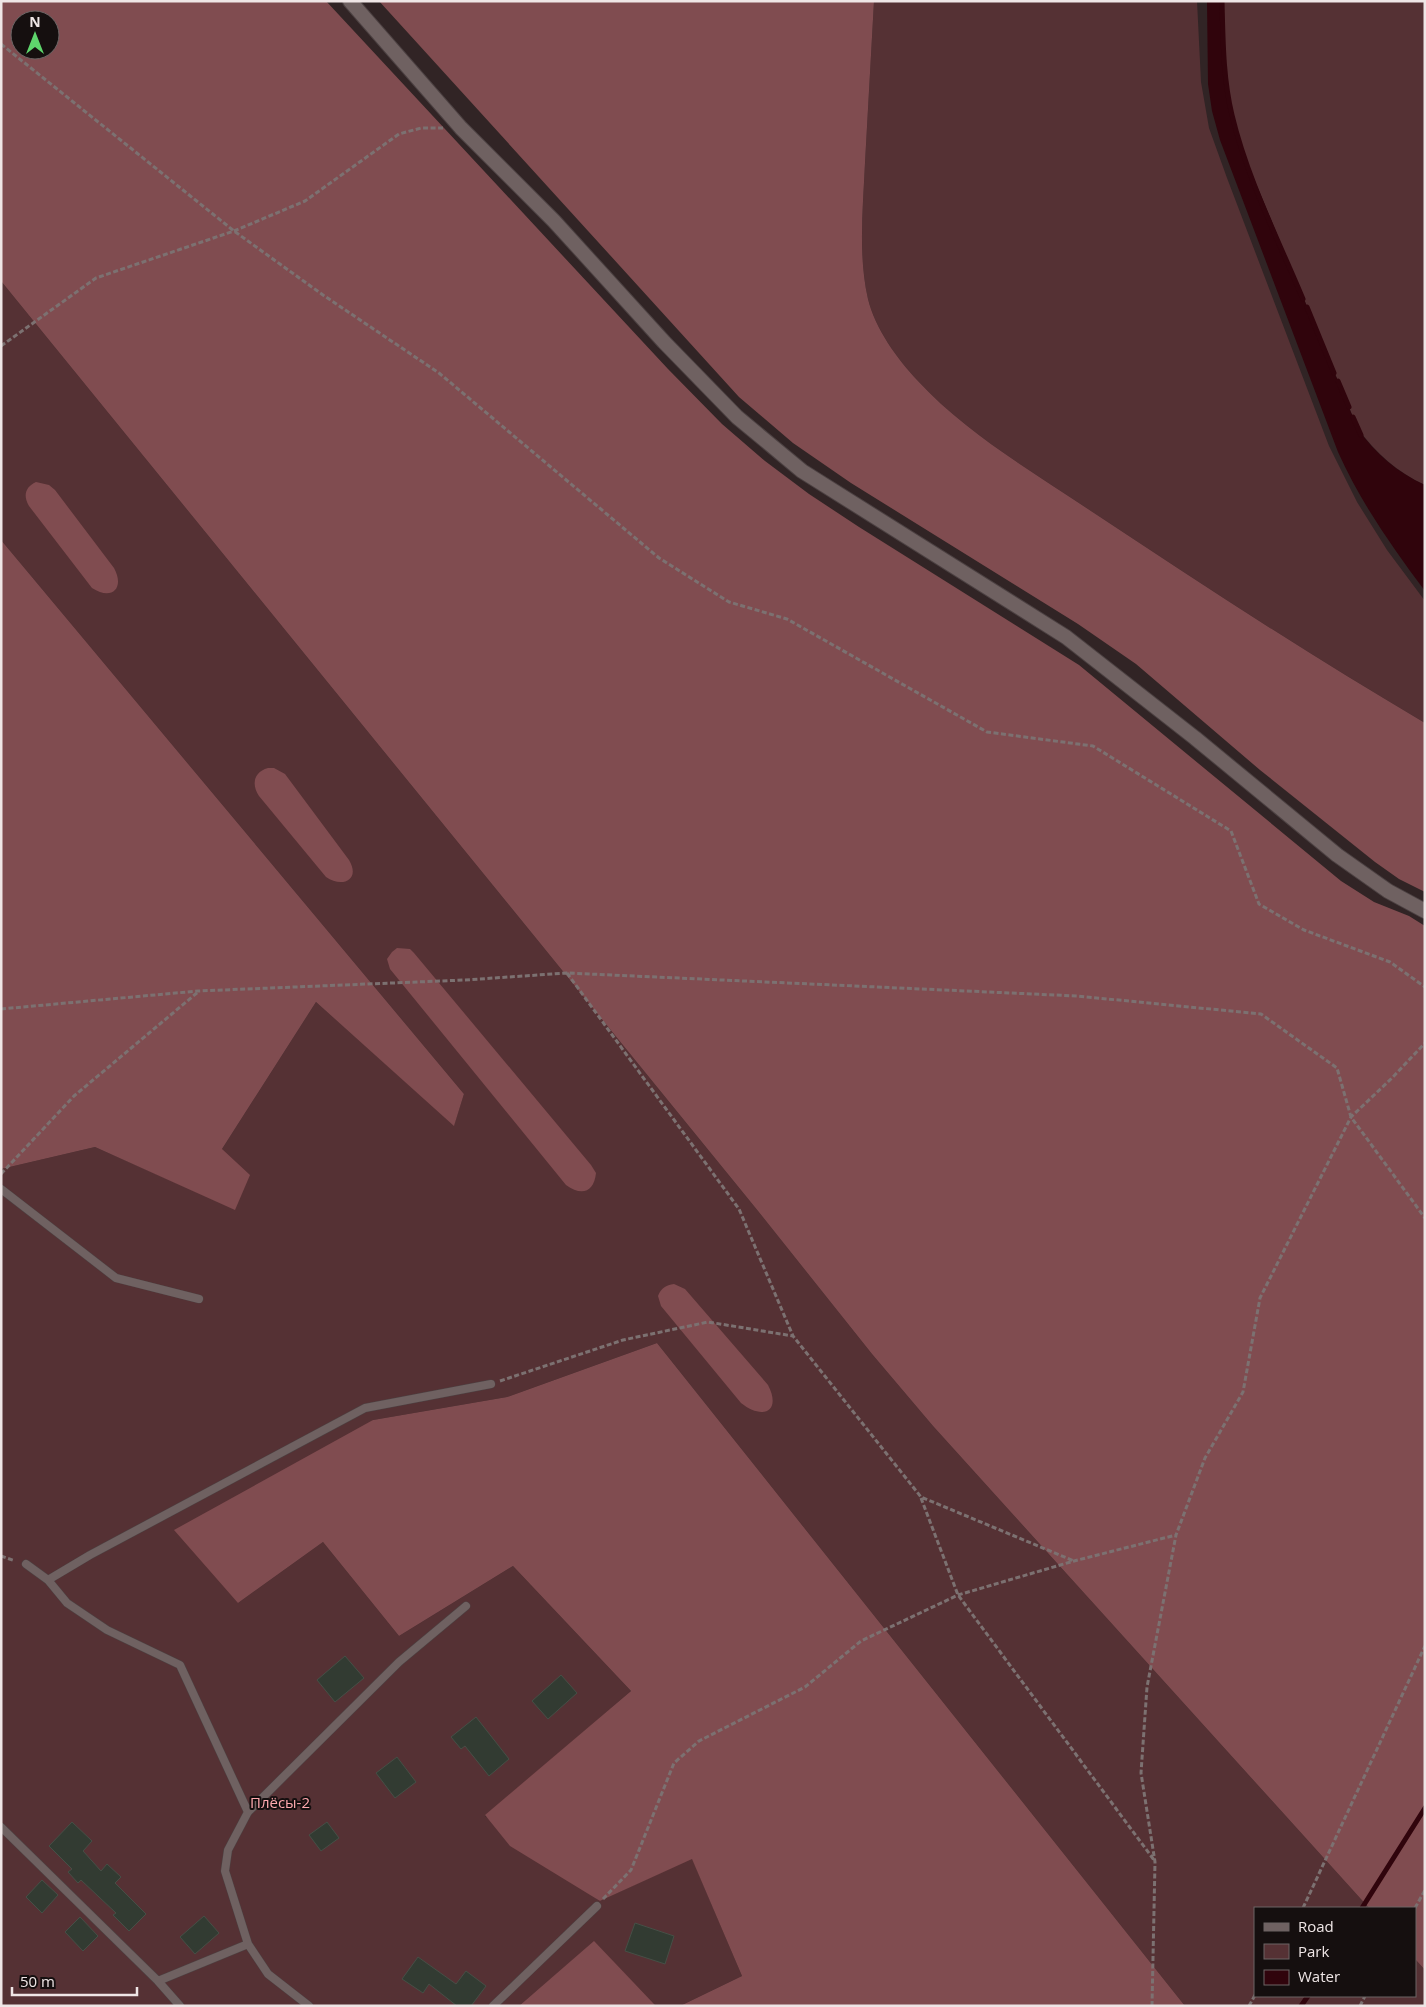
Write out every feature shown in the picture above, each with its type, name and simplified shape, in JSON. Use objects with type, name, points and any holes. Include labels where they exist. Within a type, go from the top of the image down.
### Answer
[{"type":"street","points":[[350,1],[460,128],[554,221],[664,342],[738,417],[802,471],[1066,637],[1195,738],[1337,855],[1388,891],[1425,911]]},
{"type":"lane","points":[[1,1189],[116,1278],[199,1299]]},
{"type":"lane","points":[[48,1580],[90,1555],[365,1408],[491,1384]]},
{"type":"lane","points":[[26,1564],[48,1580],[67,1604],[107,1630],[180,1665],[248,1812]]},
{"type":"lane","points":[[309,2006],[268,1974],[248,1944],[225,1871],[228,1850],[248,1812],[399,1662],[466,1606]]},
{"type":"lane","points":[[1,1827],[158,1981],[180,2006]]},
{"type":"lane","points":[[493,2006],[598,1906]]},
{"type":"lane","points":[[158,1981],[248,1944]]},
{"type":"path","points":[[1,44],[234,231],[332,301],[439,373],[659,558],[729,602],[787,619],[988,732],[1093,746],[1231,831],[1259,904],[1304,930],[1390,962],[1425,987]]},
{"type":"path","points":[[1,346],[30,323],[96,278],[234,231],[305,201],[399,134],[421,128],[460,128]]},
{"type":"path","points":[[567,973],[739,1209],[794,1336],[921,1497],[958,1595],[1156,1862]]},
{"type":"path","points":[[1,1009],[198,991],[465,980],[567,973],[1077,996],[1261,1014],[1337,1068],[1351,1117],[1425,1218]]},
{"type":"path","points":[[1,1174],[74,1096],[198,991]]},
{"type":"path","points":[[1152,2006],[1156,1862],[1141,1773],[1147,1687],[1176,1535],[1206,1458],[1242,1392],[1260,1298],[1351,1117],[1425,1043]]},
{"type":"path","points":[[491,1384],[623,1340],[708,1322],[794,1336]]},
{"type":"path","points":[[921,1497],[1074,1561]]},
{"type":"path","points":[[598,1906],[631,1870],[674,1762],[699,1741],[806,1687],[861,1641],[958,1595],[1074,1561],[1176,1535]]},
{"type":"path","points":[[1303,1907],[1425,1646]]},
{"type":"path","points":[[1416,1907],[1425,1890]]},
{"type":"green space","points":[[874,1],[1197,1],[1201,82],[1209,128],[1227,178],[1329,446],[1357,502],[1387,550],[1425,601],[1425,723],[1256,619],[1001,451],[957,418],[902,363],[881,332],[871,310],[863,266],[862,214]]},
{"type":"green space","points":[[1222,1],[1425,1],[1425,485],[1388,462],[1358,429],[1242,150],[1231,114],[1226,75]]},
{"type":"green space","name":"Плёсы-2","points":[[1,281],[758,1211],[872,1354],[933,1426],[1368,1907],[1254,1907],[1254,1997],[1416,1997],[1416,1960],[1425,1970],[1425,2006],[1185,2006],[657,1343],[507,1397],[373,1420],[238,1603],[323,1542],[399,1636],[513,1566],[631,1691],[485,1816],[600,1901],[692,1858],[742,1976],[680,2006],[656,2006],[594,1942],[519,2006],[1,2006],[1,1169],[95,1147],[235,1209],[222,1149],[316,1002],[454,1125],[464,1094],[1,540]]},
{"type":"shaded area","points":[[1,1],[326,1],[668,369],[722,424],[765,461],[809,494],[859,527],[1079,665],[1341,881],[1374,902],[1409,916],[1425,926],[1425,1970],[1416,1960],[1416,1907],[1368,1907],[933,1426],[872,1354],[758,1211],[1,281]]},
{"type":"shaded area","points":[[379,1],[874,1],[862,248],[868,299],[881,332],[910,372],[937,400],[957,418],[1001,451],[1256,619],[1425,723],[1425,892],[1399,879],[1375,862],[1260,770],[1136,664],[1078,624],[851,483],[793,443],[739,397]]},
{"type":"shaded area","points":[[36,482],[49,485],[55,490],[114,568],[118,581],[117,587],[111,593],[99,592],[92,588],[29,506],[26,492],[29,486]]},
{"type":"shaded area","points":[[1,540],[464,1094],[454,1126],[316,1002],[222,1149],[250,1175],[235,1210],[95,1147],[1,1169]]},
{"type":"shaded area","points":[[268,768],[274,768],[285,774],[349,860],[353,873],[348,880],[338,882],[326,877],[259,796],[255,787],[255,779],[260,772]]},
{"type":"shaded area","points":[[397,948],[410,949],[414,953],[591,1165],[596,1173],[593,1185],[590,1188],[586,1191],[577,1191],[566,1185],[390,969],[387,959]]},
{"type":"shaded area","points":[[674,1284],[685,1289],[768,1385],[773,1402],[768,1410],[756,1411],[741,1403],[661,1306],[659,1293],[664,1287]]},
{"type":"shaded area","points":[[657,1343],[1185,2006],[680,2006],[742,1976],[692,1859],[600,1901],[510,1846],[485,1815],[631,1691],[513,1566],[399,1636],[323,1542],[238,1603],[174,1530],[373,1420],[507,1397]]},
{"type":"shaded area","points":[[594,1941],[656,2006],[519,2006]]},
{"type":"water","points":[[1207,1],[1222,1],[1226,75],[1231,114],[1242,150],[1358,429],[1388,462],[1425,485],[1425,591],[1378,524],[1338,452],[1220,140],[1212,111],[1208,84]]},
{"type":"building","points":[[345,1656],[364,1678],[335,1702],[317,1680]]},
{"type":"building","points":[[561,1675],[577,1693],[548,1719],[532,1701]]},
{"type":"building","points":[[476,1717],[509,1759],[489,1776],[465,1746],[461,1749],[451,1737]]},
{"type":"building","points":[[397,1757],[416,1782],[395,1798],[376,1773]]},
{"type":"building","points":[[72,1822],[92,1841],[83,1851],[101,1871],[107,1864],[121,1877],[115,1883],[146,1914],[129,1931],[113,1915],[116,1913],[81,1880],[78,1883],[68,1872],[72,1869],[49,1846]]},
{"type":"building","points":[[327,1822],[339,1838],[321,1851],[309,1835]]},
{"type":"building","points":[[42,1880],[58,1895],[42,1913],[26,1897]]},
{"type":"building","points":[[204,1916],[219,1933],[195,1954],[180,1937]]},
{"type":"building","points":[[80,1917],[98,1936],[83,1951],[65,1932]]},
{"type":"building","points":[[635,1923],[674,1936],[665,1964],[625,1951]]},
{"type":"building","points":[[418,1957],[456,1984],[466,1971],[486,1986],[471,2006],[457,2006],[429,1984],[423,1993],[402,1979]]},
{"type":"waterway","points":[[1222,1],[1227,87],[1238,139],[1264,208],[1303,299]]},
{"type":"waterway","points":[[1307,307],[1334,373]]},
{"type":"waterway","points":[[1338,381],[1349,407]]},
{"type":"waterway","points":[[1353,417],[1361,435]]},
{"type":"waterway","points":[[1363,1907],[1425,1808]]},
{"type":"waterway","points":[[1301,2006],[1307,1997]]}]
